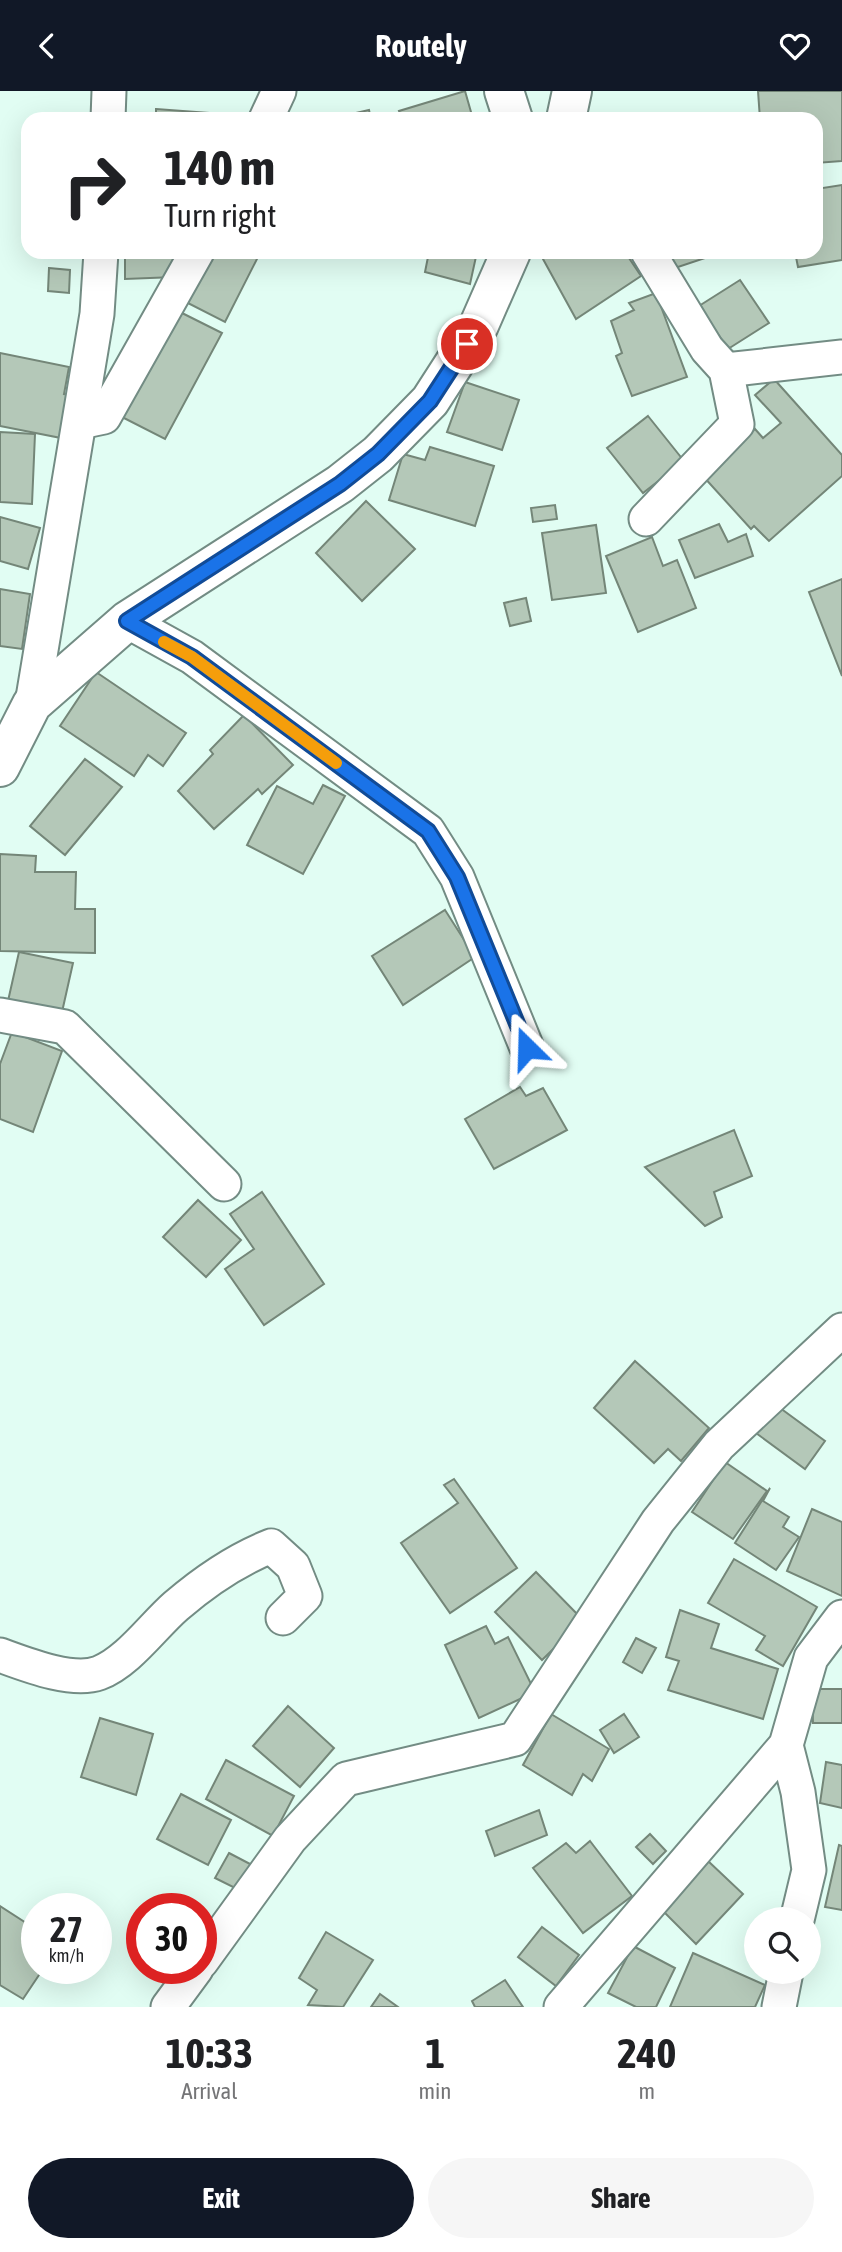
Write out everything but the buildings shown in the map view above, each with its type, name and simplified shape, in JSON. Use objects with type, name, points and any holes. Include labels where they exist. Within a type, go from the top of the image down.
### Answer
[{"type":"street","points":[[108,112],[109,91]]},
{"type":"street","points":[[269,112],[279,91]]},
{"type":"street","points":[[505,91],[511,112]]},
{"type":"street","points":[[568,112],[572,91]]},
{"type":"street","points":[[0,767],[32,704],[97,314],[101,259]]},
{"type":"street","points":[[80,422],[104,417],[193,259]]},
{"type":"street","points":[[32,704],[127,621],[340,484],[378,454],[430,401],[480,325],[508,259]]},
{"type":"street","points":[[646,519],[737,424],[726,370],[707,349],[652,259]]},
{"type":"street","points":[[726,370],[842,357]]},
{"type":"street","points":[[127,621],[192,657],[428,831],[457,877],[527,1048]]},
{"type":"street","points":[[0,1014],[65,1027],[224,1184]]},
{"type":"street","points":[[217,1940],[290,1839],[346,1779],[515,1739],[673,1502],[719,1445],[842,1330]]},
{"type":"street","points":[[0,1655],[49,1673],[98,1674],[136,1646],[174,1607],[212,1578],[244,1557],[271,1546],[293,1566],[305,1596],[283,1618]]},
{"type":"street","points":[[561,2007],[786,1745],[811,1658],[842,1617]]},
{"type":"street","points":[[786,1745],[798,1792],[809,1870],[800,1907]]},
{"type":"street","points":[[168,2007],[185,1984]]},
{"type":"street","points":[[779,2007],[784,1984]]},
{"type":"slow traffic","points":[[164,642],[192,657],[336,763]]},
{"type":"route","points":[[467,344],[430,401],[378,454],[340,484],[127,621],[192,657],[428,831],[457,877],[527,1048]]}]
